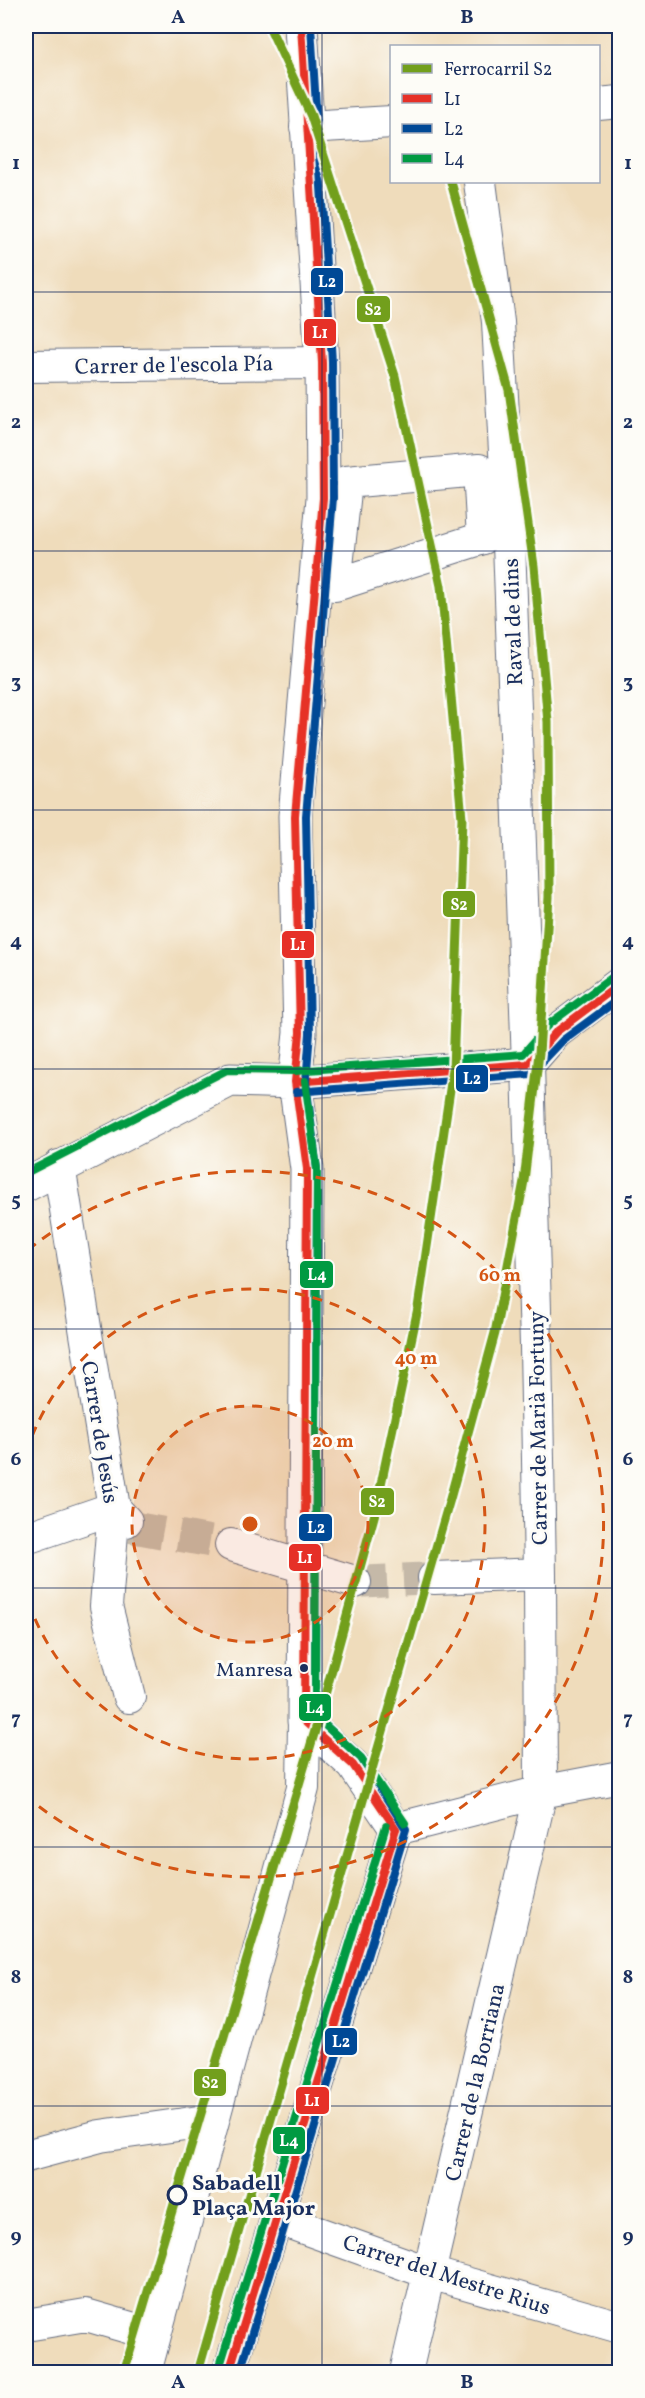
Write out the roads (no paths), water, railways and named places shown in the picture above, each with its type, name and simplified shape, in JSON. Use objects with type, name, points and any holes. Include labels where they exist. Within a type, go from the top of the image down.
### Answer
[{"type":"street","points":[[145,2373],[303,1788],[307,1169],[295,1082],[300,1033],[295,816],[323,498],[322,363],[301,26]]},
{"type":"street","points":[[600,104],[620,102]]},
{"type":"street","points":[[306,128],[390,122]]},
{"type":"street","name":"Raval de dins","points":[[480,183],[498,322],[507,489],[528,1064]]},
{"type":"street","name":"Carrer de l'escola Pía","points":[[26,366],[322,363]]},
{"type":"street","points":[[478,470],[483,538],[335,585],[346,482],[478,470]]},
{"type":"street","points":[[26,1185],[230,1080],[295,1082],[528,1064],[556,1032],[620,984]]},
{"type":"street","name":"Carrer de Marià Fortuny","points":[[528,1064],[540,1574],[541,1792]]},
{"type":"street","name":"Carrer de Jesús","points":[[59,1166],[122,1517],[106,1606],[129,1697]]},
{"type":"street","points":[[26,1538],[122,1517]]},
{"type":"street","points":[[231,1545],[355,1582]]},
{"type":"street","points":[[434,1578],[540,1574]]},
{"type":"street","points":[[304,1721],[353,1765],[396,1829]]},
{"type":"street","points":[[396,1829],[541,1792],[620,1777]]},
{"type":"street","name":"Carrer de la Borriana","points":[[406,2373],[541,1792]]},
{"type":"street","points":[[229,2373],[396,1829]]},
{"type":"street","points":[[26,2156],[100,2136],[213,2120]]},
{"type":"street","name":"Carrer del Mestre Rius","points":[[276,2218],[430,2273],[620,2327]]},
{"type":"street","points":[[26,2325],[86,2315],[155,2335]]},
{"type":"tunnel","points":[[131,1527],[231,1545]]},
{"type":"tunnel","points":[[355,1582],[434,1578]]},
{"type":"rail line","name":"S2","points":[[124,2372],[317,1724],[375,1513],[418,1308],[453,1069],[462,818],[441,586],[395,376],[311,116],[269,26]]},
{"type":"rail line","name":"S2","points":[[198,2372],[450,1499],[495,1333],[524,1181],[539,1053],[549,897],[548,722],[534,566],[509,390],[451,183]]},
{"type":"place","name":"Manresa","points":[[304,1668]]},
{"type":"place","name":"Sabadell Plaça Major","points":[[177,2195]]}]
